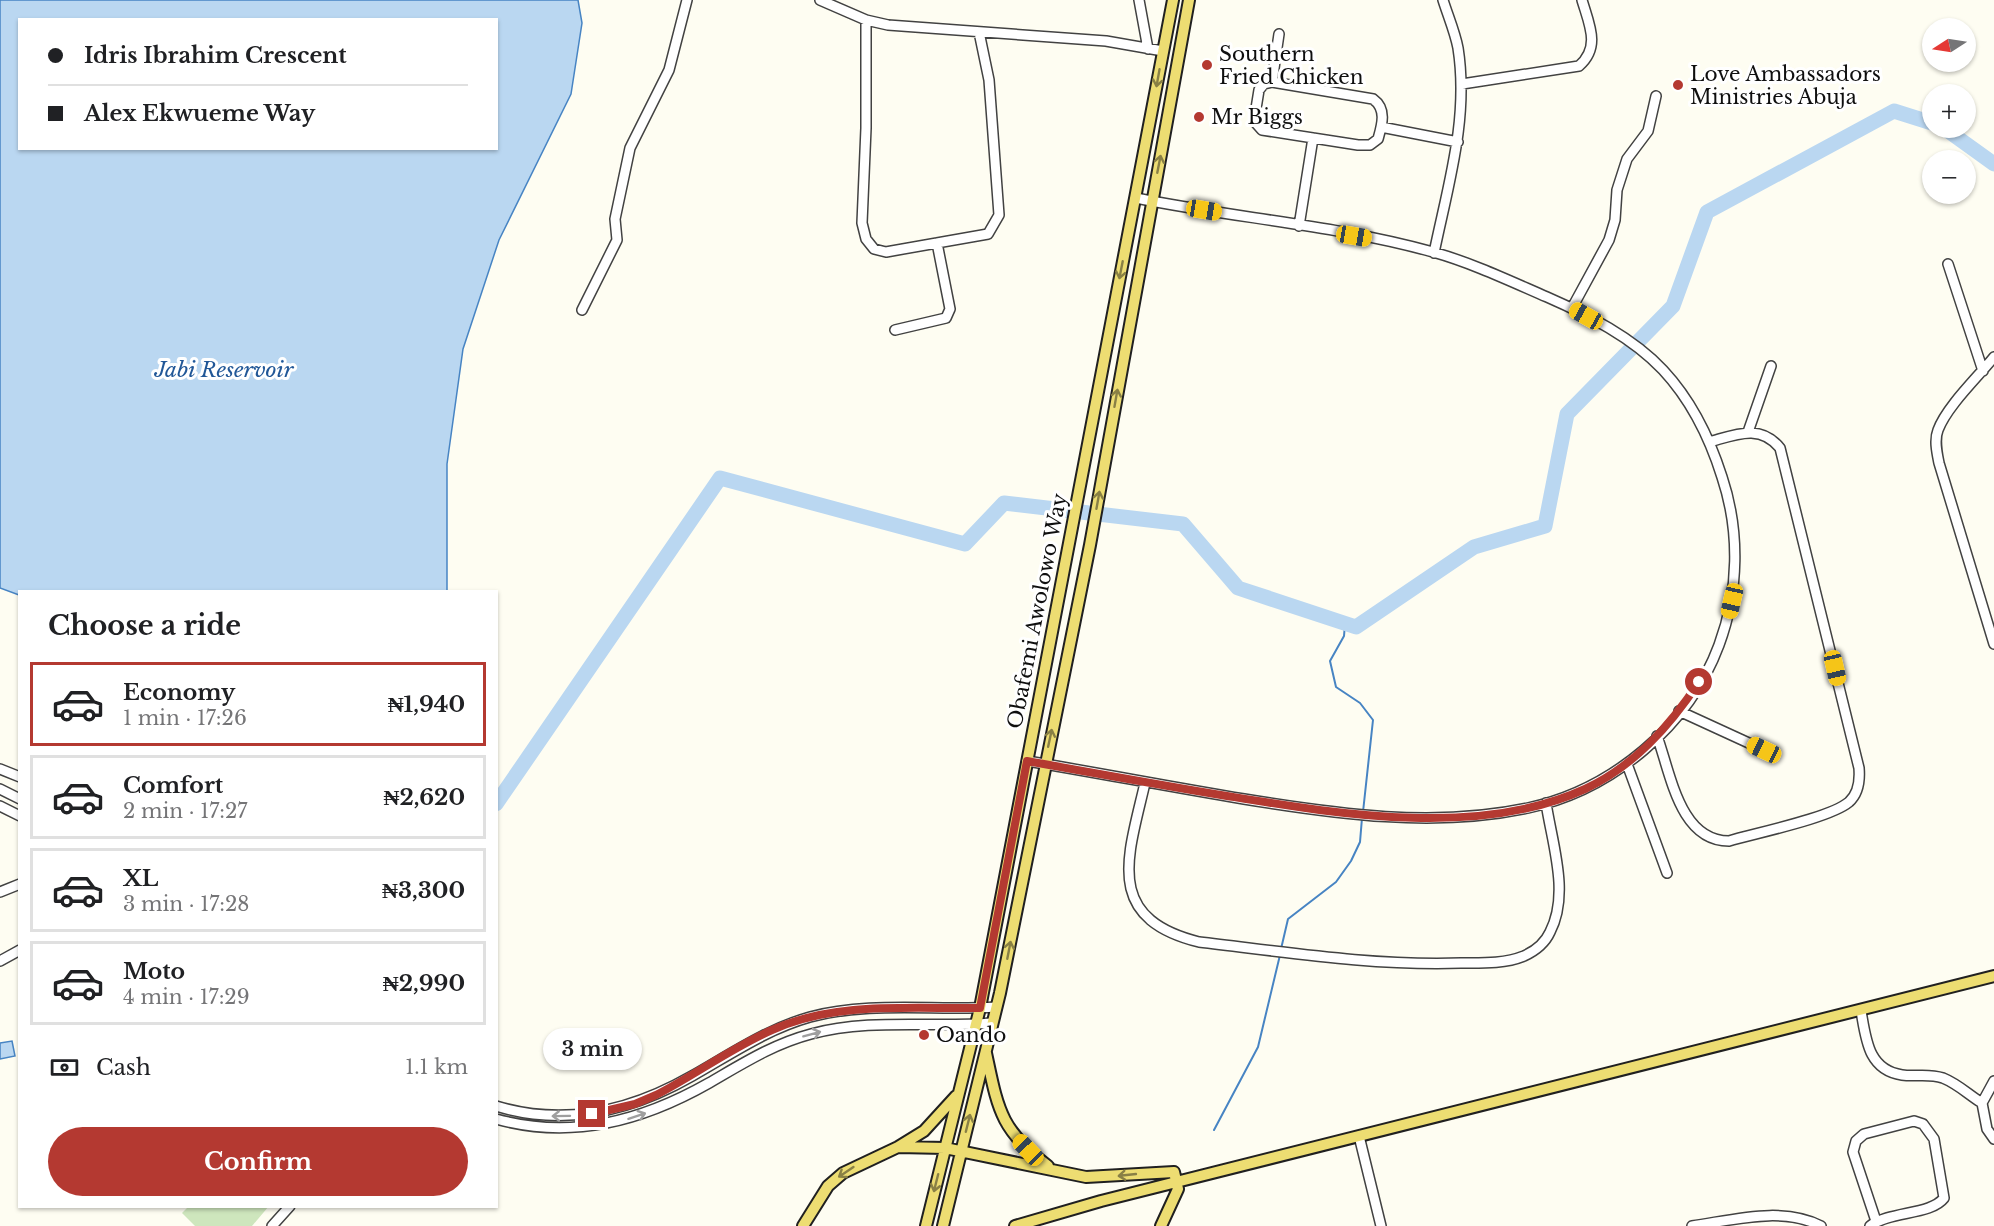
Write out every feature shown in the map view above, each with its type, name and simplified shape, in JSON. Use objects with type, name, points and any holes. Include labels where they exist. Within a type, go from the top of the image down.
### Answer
[{"type":"main road","name":"Obafemi Awolowo Way","points":[[927,1221],[980,1008],[1067,544],[1173,0]]},
{"type":"main road","name":"Obafemi Awolowo Way","points":[[943,1226],[996,1007],[1090,545],[1189,0]]},
{"type":"main road","points":[[1015,1226],[1359,1136],[1994,976]]},
{"type":"main road","points":[[985,1051],[1003,1120],[1028,1150],[1056,1171]]},
{"type":"main road","points":[[802,1226],[828,1186],[843,1173],[859,1163],[898,1147],[937,1119],[960,1090]]},
{"type":"main road","points":[[898,1147],[945,1148],[1056,1171],[1102,1177],[1170,1171],[1176,1174],[1178,1183],[1176,1199],[1161,1226]]},
{"type":"street","points":[[582,310],[617,240],[615,219],[630,148],[669,70],[687,0]]},
{"type":"street","points":[[820,0],[866,20],[979,32],[1106,41],[1163,51]]},
{"type":"street","points":[[1139,0],[1148,49]]},
{"type":"street","points":[[1434,253],[1462,118],[1462,84],[1457,46],[1443,0]]},
{"type":"street","points":[[1462,84],[1579,66],[1590,57],[1592,48],[1590,29],[1582,0]]},
{"type":"street","points":[[866,20],[866,128],[862,223],[866,239],[874,249],[886,252],[988,234],[993,229],[999,215],[989,81],[979,32]]},
{"type":"street","points":[[1272,82],[1279,34]]},
{"type":"street","points":[[1272,82],[1373,99],[1379,103],[1382,112],[1378,139],[1370,145],[1313,138],[1257,126],[1254,121],[1259,90],[1264,84],[1272,82]]},
{"type":"street","points":[[1572,308],[1609,240],[1624,168],[1636,143],[1648,130],[1656,96]]},
{"type":"street","points":[[1381,127],[1458,142]]},
{"type":"street","points":[[1299,226],[1313,138]]},
{"type":"street","points":[[1027,761],[1324,812],[1452,817],[1526,808],[1585,788],[1627,764],[1657,736],[1679,711],[1705,675],[1726,626],[1734,585],[1735,544],[1728,493],[1709,442],[1686,401],[1661,367],[1613,330],[1572,308],[1493,274],[1434,253],[1299,226],[1136,198]]},
{"type":"street","points":[[896,330],[946,318],[950,309],[937,243]]},
{"type":"street","points":[[1948,264],[1983,371]]},
{"type":"street","points":[[1994,357],[1945,417],[1937,431],[1936,448],[1994,644]]},
{"type":"street","points":[[1748,432],[1771,366]]},
{"type":"street","points":[[1657,736],[1685,813],[1693,827],[1716,841],[1729,841],[1829,812],[1851,800],[1857,790],[1859,768],[1784,459],[1772,438],[1762,433],[1748,432],[1709,442]]},
{"type":"street","points":[[1679,711],[1764,750]]},
{"type":"street","points":[[1627,764],[1667,873]]},
{"type":"street","points":[[0,769],[18,776]]},
{"type":"street","points":[[1145,783],[1128,867],[1137,906],[1151,922],[1172,936],[1199,942],[1386,963],[1500,962],[1523,956],[1539,947],[1549,934],[1558,914],[1559,886],[1546,803]]},
{"type":"street","points":[[0,789],[18,798]]},
{"type":"street","points":[[0,806],[18,815]]},
{"type":"street","points":[[0,892],[18,885]]},
{"type":"street","points":[[0,961],[18,951]]},
{"type":"street","points":[[498,1106],[534,1115],[577,1116],[635,1104],[656,1095],[772,1030],[812,1017],[850,1010],[996,1007]]},
{"type":"street","points":[[1861,1011],[1870,1054],[1883,1069],[1903,1076],[1925,1074],[1944,1079],[1982,1103]]},
{"type":"street","points":[[498,1119],[550,1128],[616,1123],[661,1108],[747,1060],[810,1034],[870,1025],[992,1023]]},
{"type":"street","points":[[1994,1081],[1982,1103],[1987,1130],[1994,1139]]},
{"type":"street","points":[[1914,1121],[1923,1124],[1934,1140],[1944,1198],[1935,1205],[1873,1224],[1853,1152],[1856,1141],[1864,1134],[1894,1126],[1914,1121]]},
{"type":"street","points":[[1359,1136],[1380,1226]]},
{"type":"street","points":[[272,1226],[288,1208]]},
{"type":"street","points":[[1692,1226],[1723,1224],[1781,1215],[1806,1218],[1821,1226]]},
{"type":"green space","points":[[187,1208],[267,1208],[252,1226],[195,1226],[182,1213]]},
{"type":"water","name":"Jabi Reservoir","points":[[0,0],[578,0],[582,23],[571,94],[499,240],[463,349],[447,464],[447,590],[18,590],[18,595],[0,588]]},
{"type":"water","points":[[12,1041],[15,1056],[0,1059],[0,1043]]},
{"type":"waterway","points":[[498,801],[720,478],[965,544],[1004,503],[1183,524],[1238,588],[1356,627],[1474,547],[1545,526],[1567,414],[1673,306],[1707,212],[1894,111],[1922,120]]},
{"type":"waterway","points":[[1958,138],[1994,164]]},
{"type":"waterway","points":[[1345,624],[1344,636],[1330,661],[1336,687],[1360,703],[1373,720],[1363,812]]},
{"type":"waterway","points":[[1281,949],[1288,919],[1336,882],[1351,861],[1360,842],[1362,818]]},
{"type":"waterway","points":[[1214,1130],[1258,1047],[1280,955]]},
{"type":"place","name":"Southern Fried Chicken","points":[[1207,65]]},
{"type":"place","name":"Love Ambassadors Ministries Abuja","points":[[1678,85]]},
{"type":"place","name":"Mr Biggs","points":[[1199,117]]},
{"type":"place","name":"Oando","points":[[924,1035]]},
{"type":"route","points":[[592,1114],[635,1104],[656,1095],[772,1030],[830,1012],[873,1009],[980,1008],[1027,761],[1334,813],[1452,817],[1526,808],[1559,799],[1609,776],[1647,747],[1679,711],[1699,682]]}]
